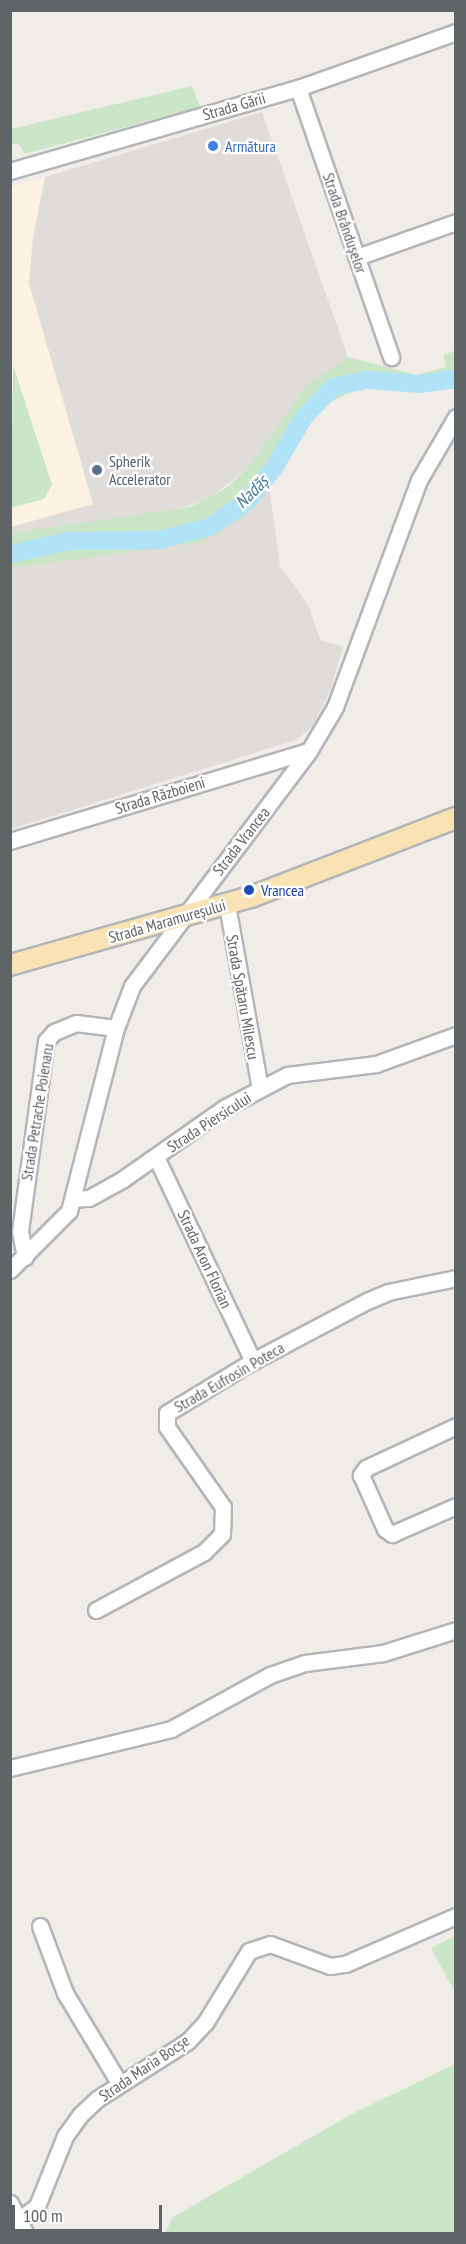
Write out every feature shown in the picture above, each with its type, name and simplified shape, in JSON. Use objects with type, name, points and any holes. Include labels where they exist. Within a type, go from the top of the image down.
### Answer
[{"type":"main road","name":"Strada Maramureșului","points":[[10,965],[227,905],[456,818]]},
{"type":"street","name":"Strada Gării","points":[[10,171],[297,88],[456,32]]},
{"type":"street","name":"Strada Brândușelor","points":[[297,88],[392,357]]},
{"type":"street","points":[[357,257],[456,222]]},
{"type":"street","name":"Strada Vrancea","points":[[10,1270],[64,1220],[73,1199],[116,1028],[132,986],[182,916],[309,751],[354,664],[419,480],[456,417]]},
{"type":"street","name":"Strada Războieni","points":[[10,841],[309,751]]},
{"type":"street","name":"Strada Spătaru Milescu","points":[[227,905],[260,1089]]},
{"type":"street","name":"Strada Petrache Poienaru","points":[[25,1257],[20,1231],[46,1041],[54,1032],[76,1023],[116,1028]]},
{"type":"street","name":"Strada Piersicului","points":[[73,1199],[89,1198],[156,1157],[224,1108],[302,1071],[376,1064],[456,1035]]},
{"type":"street","name":"Strada Aron Florian","points":[[156,1157],[254,1361]]},
{"type":"street","name":"Strada Eufrosin Poteca","points":[[96,1610],[204,1552],[222,1534],[223,1506],[173,1437],[165,1417],[254,1361],[388,1292],[456,1278]]},
{"type":"street","points":[[456,1426],[366,1468],[361,1475],[385,1529],[392,1534],[456,1506]]},
{"type":"street","points":[[10,1768],[171,1729],[215,1709],[270,1675],[306,1663],[383,1653],[456,1630]]},
{"type":"street","name":"Strada Maria Bocșe","points":[[23,2227],[38,2206],[65,2136],[80,2115],[120,2084],[176,2050],[205,2023],[242,1958],[256,1946],[270,1944],[330,1966],[345,1964],[456,1916]]},
{"type":"street","points":[[40,1926],[65,1993],[120,2084]]},
{"type":"street","points":[[10,2203],[23,2227]]},
{"type":"shaded area","points":[[262,112],[348,357],[307,386],[246,470],[208,499],[174,510],[11,533],[11,527],[93,504],[29,283],[33,237],[45,177]]},
{"type":"shaded area","points":[[45,177],[33,237],[30,283],[93,504],[11,527],[11,187]]},
{"type":"shaded area","points":[[269,486],[280,566],[308,605],[321,641],[343,646],[330,691],[312,727],[296,740],[11,829],[11,568],[244,517]]},
{"type":"green space","points":[[192,86],[200,107],[25,154],[18,143],[11,145],[11,129]]},
{"type":"green space","points":[[455,351],[455,389],[358,388],[323,406],[309,418],[269,486],[244,517],[202,542],[11,568],[11,533],[190,507],[226,488],[246,470],[307,385],[348,357],[417,375],[446,367],[443,355]]},
{"type":"green space","points":[[13,365],[52,485],[44,499],[11,508]]},
{"type":"green space","points":[[455,1936],[455,1992],[431,1948]]},
{"type":"green space","points":[[455,2064],[455,2233],[165,2233],[173,2217],[350,2115]]},
{"type":"waterway","name":"Nadăș","points":[[10,554],[69,541],[159,540],[209,527],[248,501],[274,468],[304,417],[333,387],[367,380],[420,384],[456,379]]},
{"type":"place","name":"Armătura","points":[[213,146]]},
{"type":"place","name":"Spherik Accelerator","points":[[97,470]]},
{"type":"place","name":"Vrancea","points":[[249,890]]}]
